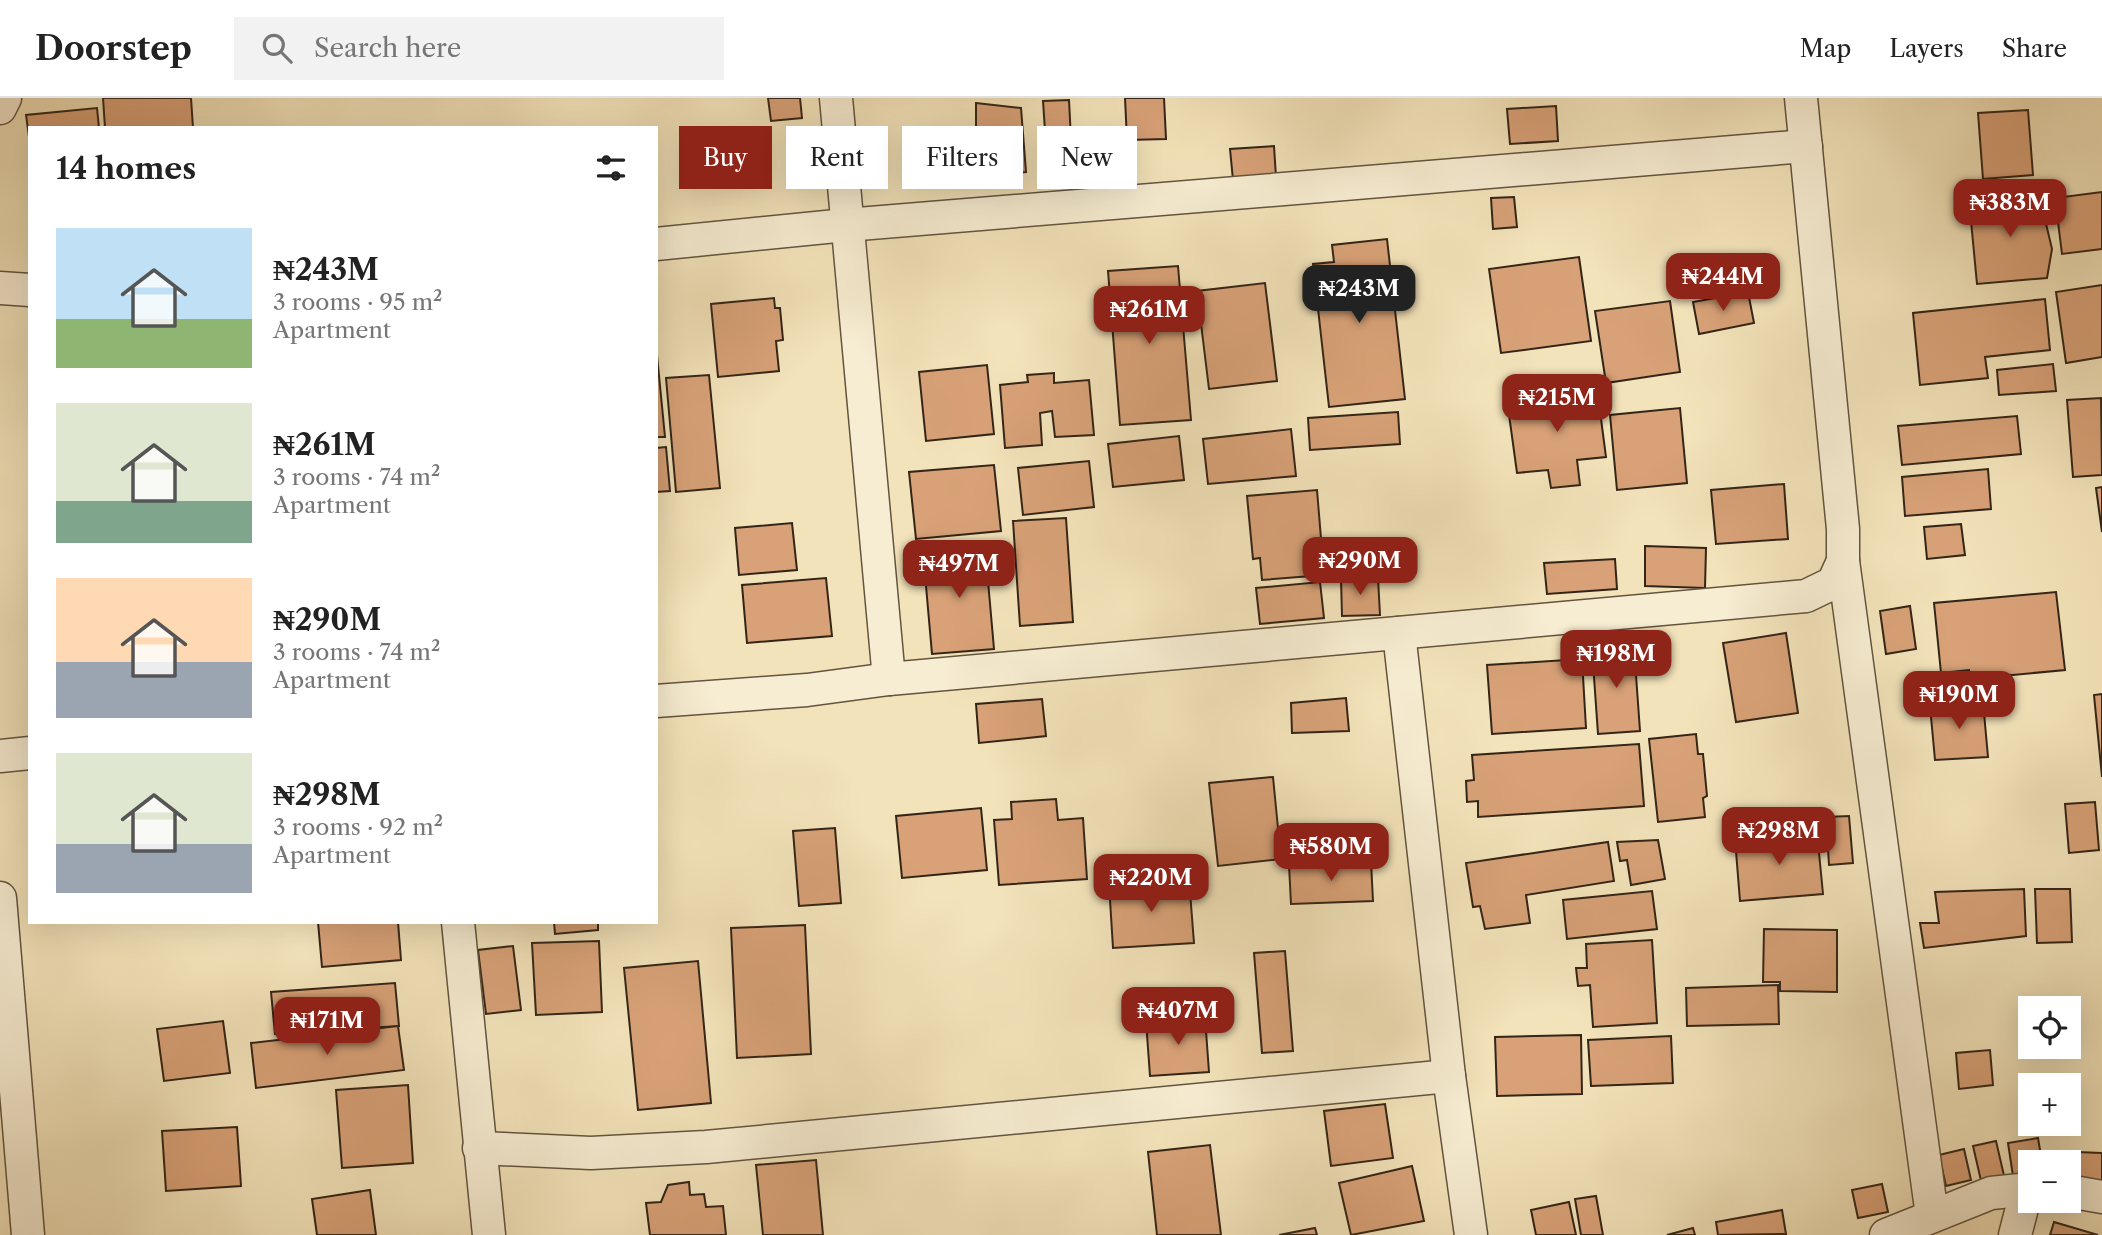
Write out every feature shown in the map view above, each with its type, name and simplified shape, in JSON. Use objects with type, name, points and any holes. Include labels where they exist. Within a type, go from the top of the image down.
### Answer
[{"type":"street","points":[[0,108],[5,98]]},
{"type":"street","points":[[836,98],[889,679]]},
{"type":"street","points":[[1801,98],[1843,529],[1843,561],[1932,1216]]},
{"type":"street","points":[[658,244],[846,225],[1806,146]]},
{"type":"street","points":[[0,288],[28,290]]},
{"type":"street","points":[[658,701],[807,690],[889,679],[1806,596],[1833,583],[1843,561]]},
{"type":"street","points":[[1399,633],[1449,1076],[1472,1235]]},
{"type":"street","points":[[0,756],[28,753]]},
{"type":"street","points":[[0,898],[28,1235]]},
{"type":"street","points":[[458,924],[489,1235]]},
{"type":"street","points":[[479,1148],[592,1153],[706,1147],[1449,1076]]},
{"type":"street","points":[[1886,1235],[1991,1194],[2018,1190]]},
{"type":"street","points":[[2081,1193],[2102,1197]]},
{"type":"street","points":[[2015,1235],[2021,1213]]},
{"type":"building","points":[[103,98],[191,98],[193,126],[105,126]]},
{"type":"building","points":[[768,98],[800,98],[802,118],[771,121]]},
{"type":"building","points":[[1125,98],[1164,98],[1166,139],[1137,140],[1137,126],[1126,126]]},
{"type":"building","points":[[1069,100],[1070,126],[1045,126],[1043,101]]},
{"type":"building","points":[[976,103],[1021,108],[1022,126],[976,126]]},
{"type":"building","points":[[1556,106],[1558,141],[1510,144],[1507,109]]},
{"type":"building","points":[[97,108],[99,126],[28,126],[28,130],[26,115]]},
{"type":"building","points":[[2028,110],[2033,175],[1983,179],[1978,113]]},
{"type":"building","points":[[1023,134],[1026,172],[1023,172]]},
{"type":"building","points":[[1274,146],[1276,177],[1233,180],[1230,149]]},
{"type":"building","points":[[2102,192],[2102,249],[2062,254],[2055,198]]},
{"type":"building","points":[[2039,194],[2052,249],[2047,278],[1977,284],[1969,200]]},
{"type":"building","points":[[1514,197],[1517,227],[1493,229],[1491,198]]},
{"type":"building","points":[[1387,239],[1405,399],[1329,407],[1313,264],[1334,262],[1332,245]]},
{"type":"building","points":[[1579,257],[1591,341],[1501,353],[1489,269]]},
{"type":"building","points":[[1178,266],[1191,420],[1120,425],[1108,271]]},
{"type":"building","points":[[1265,283],[1277,381],[1209,389],[1197,291]]},
{"type":"building","points":[[2102,285],[2102,357],[2066,363],[2056,292]]},
{"type":"building","points":[[1748,292],[1754,323],[1699,334],[1693,302]]},
{"type":"building","points":[[774,298],[775,308],[780,308],[783,340],[776,341],[779,371],[718,377],[711,304]]},
{"type":"building","points":[[2045,299],[2050,350],[1985,357],[1988,378],[1920,385],[1913,313]]},
{"type":"building","points":[[1670,301],[1680,372],[1606,383],[1595,311]]},
{"type":"building","points":[[2053,364],[2056,391],[1999,395],[1997,370]]},
{"type":"building","points":[[658,365],[665,437],[658,437]]},
{"type":"building","points":[[987,365],[994,434],[926,441],[919,372]]},
{"type":"building","points":[[1054,373],[1054,383],[1089,380],[1094,435],[1055,437],[1052,411],[1040,413],[1042,445],[1005,448],[1000,385],[1028,382],[1027,375]]},
{"type":"building","points":[[709,375],[720,488],[676,492],[666,378]]},
{"type":"building","points":[[1597,388],[1606,457],[1577,460],[1580,485],[1551,488],[1548,470],[1517,473],[1507,400]]},
{"type":"building","points":[[2101,398],[2102,475],[2073,477],[2067,400]]},
{"type":"building","points":[[1680,408],[1687,483],[1617,490],[1610,415]]},
{"type":"building","points":[[1398,412],[1400,444],[1310,450],[1308,418]]},
{"type":"building","points":[[2017,416],[2021,454],[1902,465],[1898,426]]},
{"type":"building","points":[[1291,429],[1296,476],[1208,484],[1203,439]]},
{"type":"building","points":[[1179,436],[1184,480],[1113,487],[1108,444]]},
{"type":"building","points":[[666,447],[670,491],[658,492],[658,448]]},
{"type":"building","points":[[1089,461],[1094,507],[1023,515],[1018,468]]},
{"type":"building","points":[[994,465],[1001,531],[916,539],[909,472]]},
{"type":"building","points":[[1988,469],[1991,509],[1905,516],[1902,477]]},
{"type":"building","points":[[1784,484],[1788,539],[1716,544],[1711,490]]},
{"type":"building","points":[[2102,487],[2102,532],[2096,488]]},
{"type":"building","points":[[1317,490],[1324,575],[1262,580],[1260,558],[1253,559],[1247,496]]},
{"type":"building","points":[[1066,518],[1073,622],[1020,626],[1013,521]]},
{"type":"building","points":[[792,523],[797,570],[739,575],[735,528]]},
{"type":"building","points":[[1961,524],[1965,555],[1927,559],[1924,527]]},
{"type":"building","points":[[1645,546],[1706,548],[1705,588],[1645,586]]},
{"type":"building","points":[[985,547],[994,649],[932,654],[923,552]]},
{"type":"building","points":[[1615,559],[1617,589],[1547,594],[1544,563]]},
{"type":"building","points":[[826,578],[832,636],[747,643],[742,585]]},
{"type":"building","points":[[1378,578],[1380,615],[1342,616],[1341,579]]},
{"type":"building","points":[[1320,582],[1324,618],[1260,624],[1256,588]]},
{"type":"building","points":[[2056,592],[2065,670],[1970,679],[1969,670],[1941,673],[1934,603]]},
{"type":"building","points":[[1910,606],[1916,649],[1886,654],[1880,611]]},
{"type":"building","points":[[1786,633],[1798,713],[1736,722],[1723,643]]},
{"type":"building","points":[[1634,647],[1640,731],[1598,734],[1592,649]]},
{"type":"building","points":[[1582,659],[1586,728],[1492,734],[1487,665]]},
{"type":"building","points":[[2102,694],[2102,777],[2094,695]]},
{"type":"building","points":[[1346,698],[1349,731],[1292,733],[1291,703]]},
{"type":"building","points":[[1042,699],[1046,736],[979,743],[976,704]]},
{"type":"building","points":[[1983,702],[1988,757],[1935,760],[1930,706]]},
{"type":"building","points":[[1696,734],[1698,754],[1703,754],[1707,796],[1703,798],[1705,817],[1658,822],[1649,739]]},
{"type":"building","points":[[1639,744],[1644,806],[1478,817],[1478,801],[1467,802],[1466,781],[1474,780],[1472,755]]},
{"type":"building","points":[[1273,777],[1281,859],[1218,866],[1209,783]]},
{"type":"building","points":[[1056,799],[1058,820],[1083,818],[1087,879],[999,885],[994,820],[1012,819],[1011,802]]},
{"type":"building","points":[[2095,802],[2099,850],[2069,853],[2065,804]]},
{"type":"building","points":[[981,808],[987,870],[902,878],[896,816]]},
{"type":"building","points":[[1849,816],[1853,863],[1829,865],[1826,817]]},
{"type":"building","points":[[835,828],[841,903],[799,906],[793,831]]},
{"type":"building","points":[[1817,832],[1823,894],[1740,901],[1735,839]]},
{"type":"building","points":[[1658,840],[1665,879],[1631,885],[1627,860],[1620,861],[1617,842]]},
{"type":"building","points":[[1608,842],[1614,881],[1526,895],[1530,923],[1485,929],[1480,906],[1473,907],[1466,863]]},
{"type":"building","points":[[1371,862],[1373,901],[1291,904],[1289,865]]},
{"type":"building","points":[[1189,879],[1194,943],[1113,948],[1109,884]]},
{"type":"building","points":[[2024,889],[2026,936],[1924,948],[1920,923],[1939,923],[1935,892]]},
{"type":"building","points":[[2035,889],[2070,889],[2072,942],[2037,943]]},
{"type":"building","points":[[1652,891],[1657,929],[1567,939],[1563,900]]},
{"type":"building","points":[[318,924],[398,924],[401,960],[322,967]]},
{"type":"building","points":[[554,924],[598,924],[598,930],[555,934]]},
{"type":"building","points":[[805,925],[811,1054],[737,1058],[731,928]]},
{"type":"building","points":[[1764,929],[1837,930],[1837,992],[1780,991],[1780,982],[1763,982]]},
{"type":"building","points":[[1652,940],[1657,1023],[1593,1027],[1590,985],[1578,986],[1576,968],[1587,968],[1586,944]]},
{"type":"building","points":[[599,941],[602,1012],[536,1015],[532,943]]},
{"type":"building","points":[[513,946],[521,1010],[486,1014],[478,950]]},
{"type":"building","points":[[1285,951],[1293,1051],[1262,1053],[1254,953]]},
{"type":"building","points":[[698,961],[711,1103],[638,1110],[624,968]]},
{"type":"building","points":[[395,983],[399,1026],[275,1034],[271,992]]},
{"type":"building","points":[[1778,985],[1779,1024],[1687,1026],[1686,988]]},
{"type":"building","points":[[1205,1017],[1209,1072],[1150,1076],[1146,1021]]},
{"type":"building","points":[[223,1021],[230,1073],[164,1081],[157,1029]]},
{"type":"building","points":[[398,1026],[404,1070],[256,1088],[251,1043]]},
{"type":"building","points":[[1581,1035],[1582,1094],[1497,1096],[1495,1037]]},
{"type":"building","points":[[1671,1036],[1673,1083],[1591,1086],[1588,1040]]},
{"type":"building","points":[[1990,1050],[1993,1085],[1959,1089],[1956,1053]]},
{"type":"building","points":[[408,1085],[413,1163],[342,1168],[336,1090]]},
{"type":"building","points":[[1385,1104],[1393,1158],[1331,1166],[1324,1111]]},
{"type":"building","points":[[237,1127],[241,1186],[166,1191],[162,1131]]},
{"type":"building","points":[[2038,1138],[2040,1150],[2018,1150],[2018,1175],[2013,1176],[2008,1143]]},
{"type":"building","points":[[1996,1141],[2005,1180],[1982,1185],[1973,1146]]},
{"type":"building","points":[[1210,1145],[1221,1235],[1157,1235],[1148,1152]]},
{"type":"building","points":[[1964,1149],[1971,1180],[1946,1186],[1939,1155]]},
{"type":"building","points":[[2081,1152],[2102,1153],[2102,1185],[2081,1184]]},
{"type":"building","points":[[816,1160],[823,1235],[763,1235],[756,1165]]},
{"type":"building","points":[[1412,1166],[1424,1221],[1351,1235],[1339,1183]]},
{"type":"building","points":[[689,1182],[690,1195],[704,1194],[706,1207],[723,1206],[726,1235],[650,1235],[646,1203],[661,1202],[668,1185]]},
{"type":"building","points":[[1882,1184],[1888,1212],[1858,1218],[1852,1190]]},
{"type":"building","points":[[370,1190],[376,1235],[317,1235],[312,1199]]},
{"type":"building","points":[[1596,1196],[1603,1235],[1581,1235],[1575,1199]]},
{"type":"building","points":[[1569,1202],[1576,1235],[1536,1235],[1531,1210]]},
{"type":"building","points":[[1782,1210],[1786,1234],[1718,1235],[1716,1222]]},
{"type":"building","points":[[2054,1222],[2098,1235],[2050,1235]]},
{"type":"building","points":[[1315,1228],[1317,1235],[1279,1235]]},
{"type":"building","points":[[1693,1228],[1695,1235],[1667,1235]]}]
